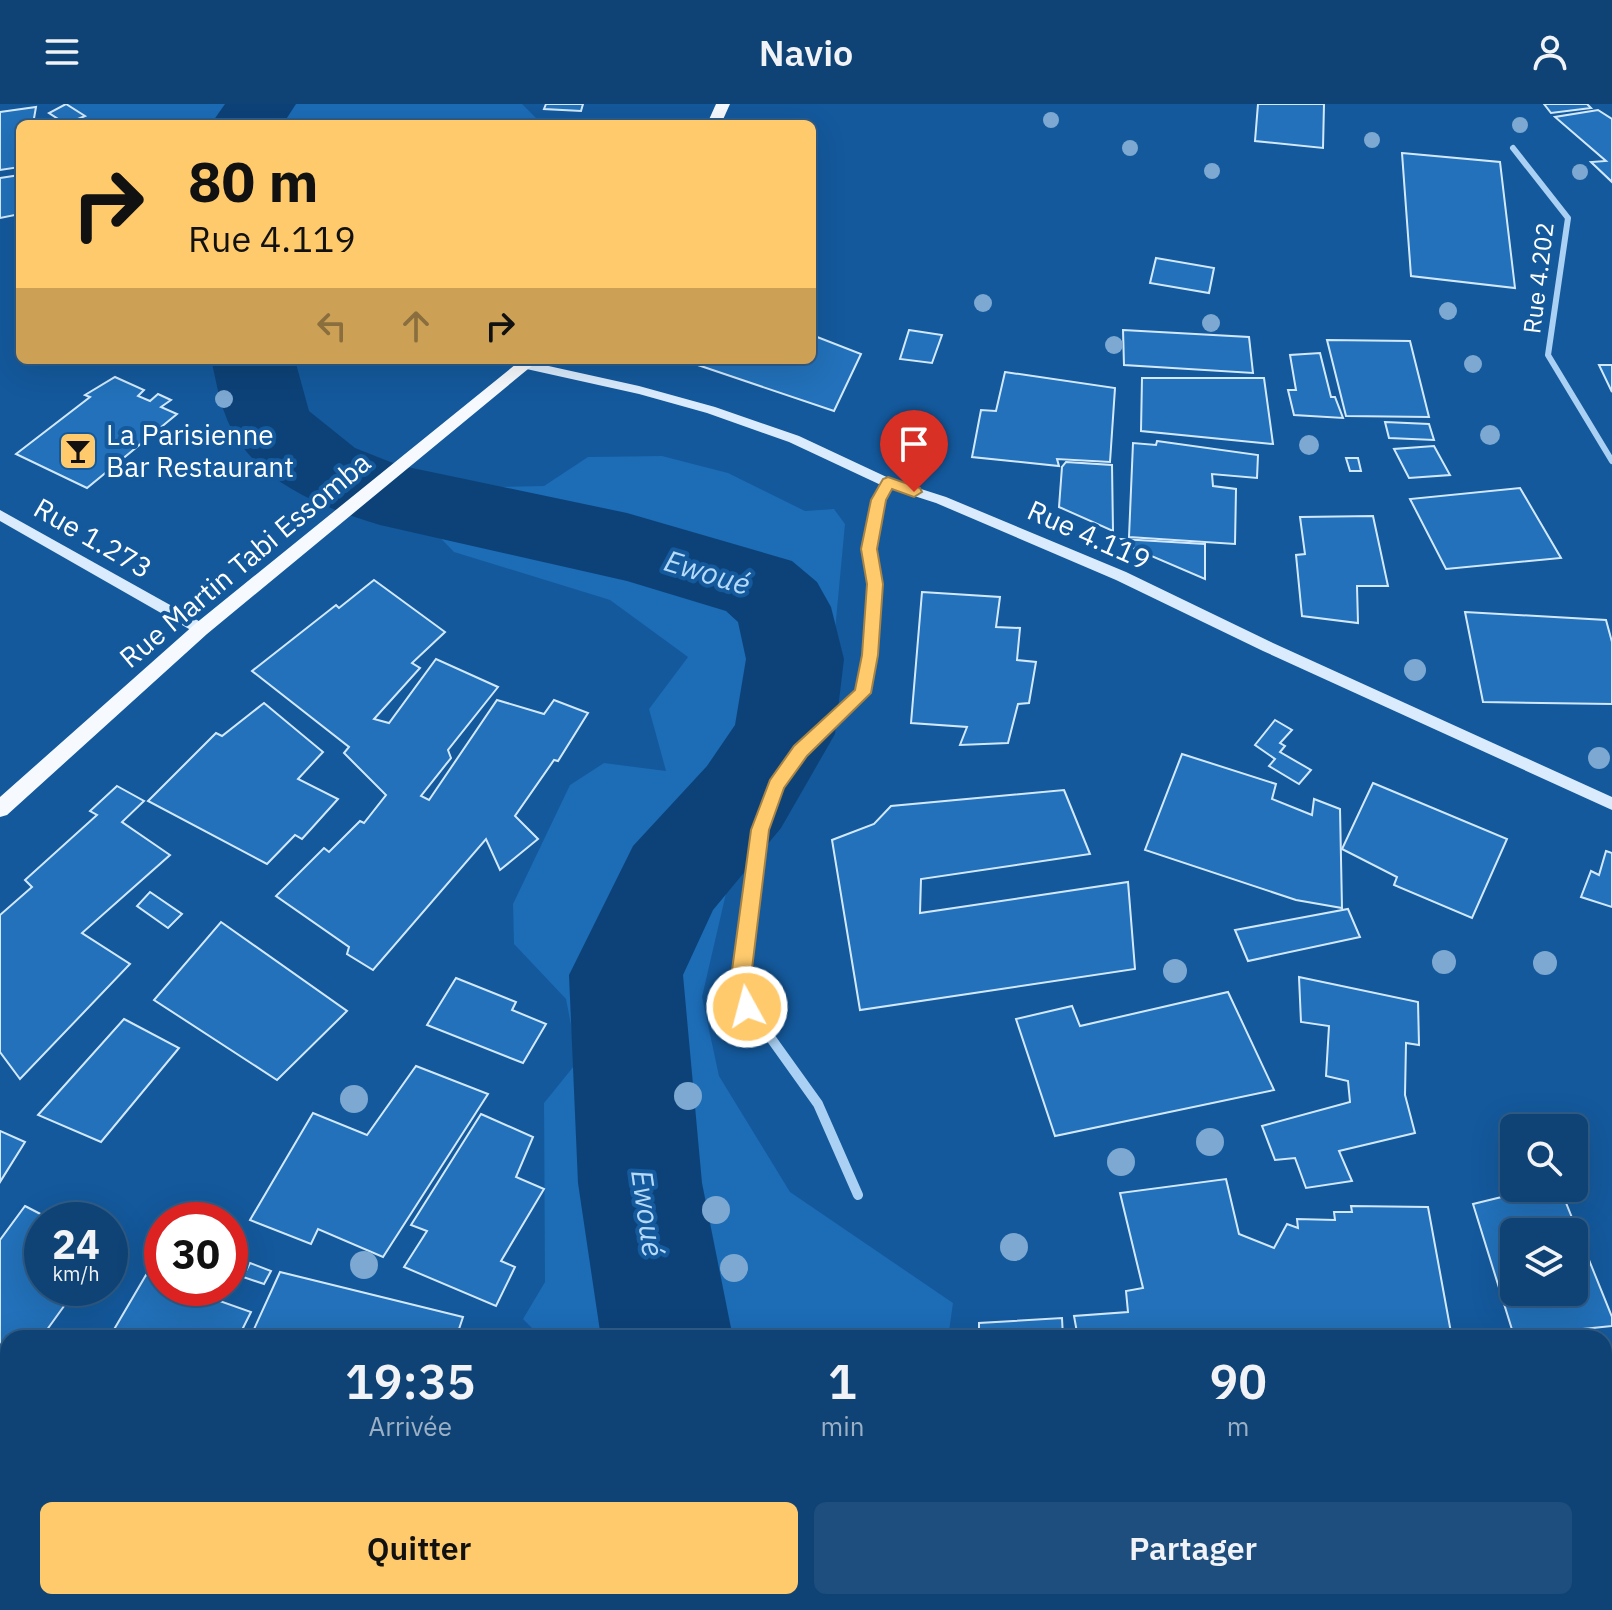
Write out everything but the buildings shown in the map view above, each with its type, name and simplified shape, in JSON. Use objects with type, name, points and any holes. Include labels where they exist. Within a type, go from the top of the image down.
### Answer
[{"type":"main road","name":"Rue Martin Tabi Essomba","points":[[0,809],[201,629],[526,364]]},
{"type":"street","name":"Rue 4.202","points":[[1513,148],[1568,218],[1548,355],[1612,461]]},
{"type":"street","name":"Rue 4.119","points":[[536,364],[711,410],[794,439],[888,483],[941,500],[1121,576],[1268,647],[1612,804]]},
{"type":"street","points":[[858,1195],[818,1105],[779,1046],[747,1007],[740,985],[760,830],[776,785],[800,751],[862,693],[870,655],[875,584],[869,549],[878,500],[888,483]]},
{"type":"street","name":"Rue 1.273","points":[[0,515],[201,629]]},
{"type":"shaded area","points":[[63,104],[522,104],[538,120],[83,120]]},
{"type":"shaded area","points":[[662,456],[728,473],[805,511],[834,509],[845,524],[832,663],[740,833],[702,997],[719,1076],[790,1192],[953,1303],[949,1330],[534,1330],[523,1319],[545,1282],[544,1103],[578,1061],[566,999],[514,944],[513,904],[570,785],[604,763],[666,771],[649,709],[688,657],[610,600],[454,552],[416,513],[454,488],[544,486],[588,457]]},
{"type":"waterway","name":"Ewoué","points":[[250,120],[261,104]]},
{"type":"waterway","name":"Ewoué","points":[[254,364],[268,416],[281,435],[324,470],[380,493],[627,547],[710,570],[759,586],[783,607],[795,659],[784,734],[744,797],[672,879],[626,975],[640,1183],[666,1330]]},
{"type":"place","name":"La Parisienne Bar Restaurant","points":[[78,451]]},
{"type":"route","points":[[747,1007],[740,985],[760,830],[776,785],[800,751],[862,693],[870,655],[875,584],[869,549],[878,500],[888,483],[914,492]]}]
